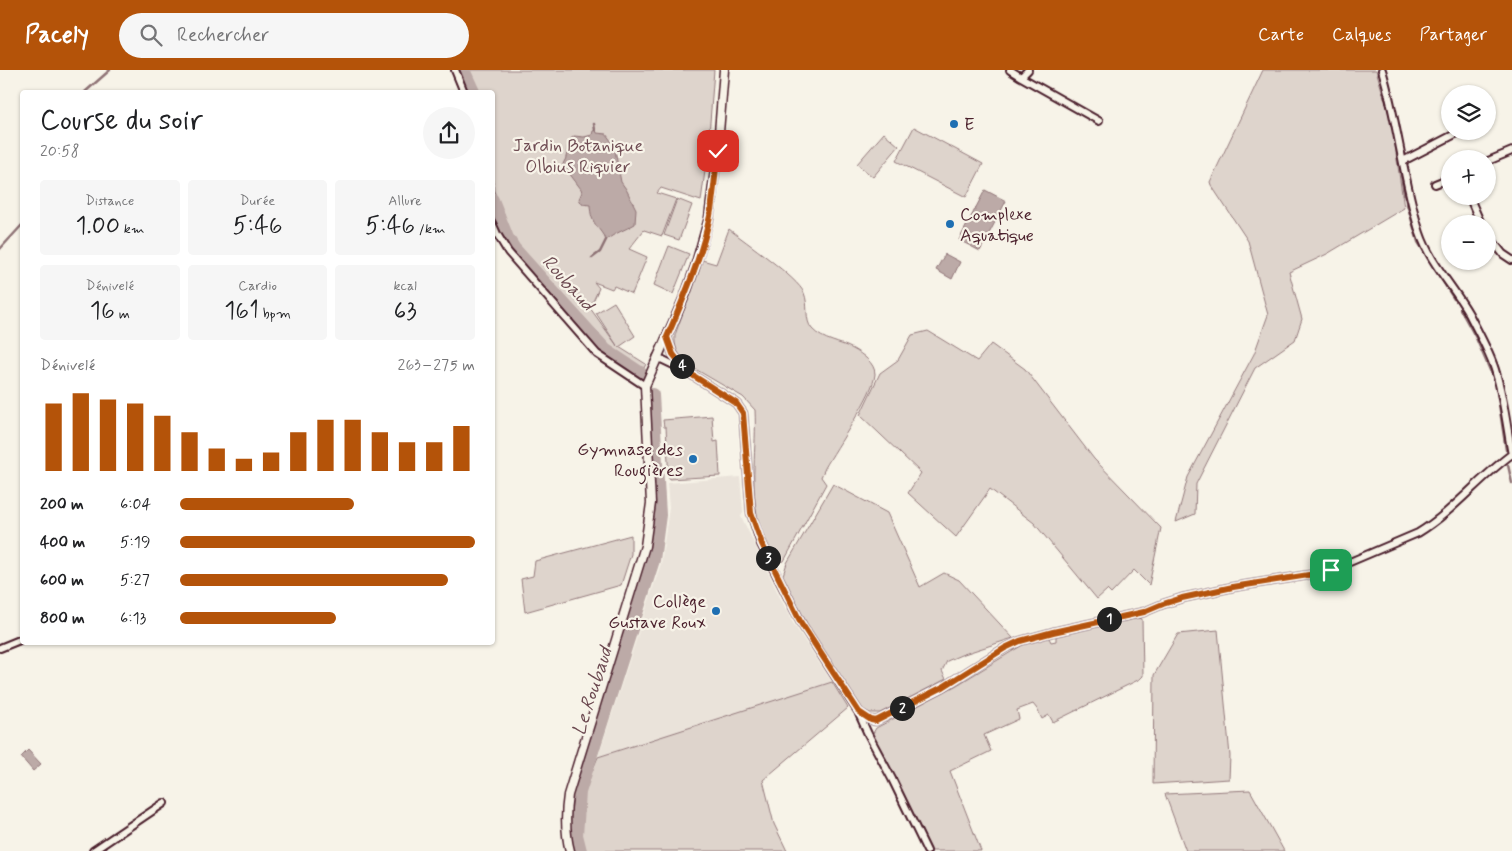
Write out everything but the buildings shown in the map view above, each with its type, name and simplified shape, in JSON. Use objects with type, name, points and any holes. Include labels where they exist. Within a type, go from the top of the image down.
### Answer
[{"type":"street","points":[[455,70],[463,90]]},
{"type":"street","points":[[570,851],[566,833],[565,814],[568,795],[645,546],[649,525],[652,503],[645,386],[696,267],[709,218],[718,145],[724,70]]},
{"type":"street","points":[[1010,70],[1099,121]]},
{"type":"street","points":[[1021,77],[1028,70]]},
{"type":"street","points":[[859,712],[876,721],[943,687],[1005,648],[1020,641],[1144,612],[1182,598],[1233,587],[1315,574],[1348,564],[1418,533],[1429,526],[1512,454],[1502,394],[1496,371],[1468,313],[1431,254],[1421,234],[1403,161],[1395,116],[1382,70]]},
{"type":"street","points":[[1403,161],[1444,140]]},
{"type":"street","points":[[1496,158],[1512,151]]},
{"type":"street","points":[[1434,184],[1441,181]]},
{"type":"street","points":[[495,231],[508,252],[597,354],[645,386]]},
{"type":"street","points":[[1496,245],[1503,254],[1512,260]]},
{"type":"street","points":[[667,337],[673,354],[686,371]]},
{"type":"street","points":[[659,354],[673,354]]},
{"type":"street","points":[[659,354],[736,403],[742,409],[751,513],[756,529],[774,571],[801,623],[859,712],[868,734],[900,794],[927,851]]},
{"type":"street","points":[[0,648],[20,640]]},
{"type":"street","points":[[93,851],[164,803]]},
{"type":"shaded area","points":[[596,130],[597,133],[606,134],[614,145],[621,182],[636,209],[635,224],[606,240],[593,221],[590,205],[582,204],[579,199],[582,192],[581,189],[563,165],[571,139],[574,136],[584,137],[592,135],[593,131]]},
{"type":"shaded area","points":[[985,190],[1006,201],[980,251],[959,240]]},
{"type":"shaded area","points":[[945,254],[960,262],[952,279],[936,270]]},
{"type":"shaded area","name":"Collège Gustave Roux","points":[[740,477],[743,513],[741,516],[791,620],[832,682],[598,757],[661,563],[669,508],[667,483]]},
{"type":"shaded area","points":[[28,750],[41,764],[33,771],[21,757]]},
{"type":"green space","name":"Jardin Botanique Olbius Riquier","points":[[468,70],[714,70],[708,148],[701,201],[661,188],[657,193],[676,199],[662,236],[644,230],[629,249],[647,257],[632,294],[614,286],[612,289],[594,282],[599,288],[590,308],[618,347],[596,313],[614,302],[635,336],[619,347],[646,364],[643,370],[603,342],[515,242],[495,193],[495,90],[477,90]]},
{"type":"green space","points":[[1263,70],[1376,70],[1392,125],[1404,208],[1327,254],[1289,272],[1302,319],[1295,340],[1255,368],[1196,484],[1195,514],[1176,522],[1188,477],[1254,354],[1268,315],[1248,241],[1210,182]]},
{"type":"green space","points":[[914,127],[983,164],[966,197],[896,161]]},
{"type":"green space","points":[[884,133],[899,146],[873,177],[857,164]]},
{"type":"green space","points":[[677,199],[692,205],[679,240],[664,235]]},
{"type":"green space","points":[[729,229],[782,269],[800,286],[805,297],[808,321],[816,333],[860,353],[873,366],[875,374],[873,383],[854,421],[825,468],[821,477],[826,484],[784,561],[777,562],[759,523],[756,509],[754,495],[755,410],[743,397],[685,363],[678,353],[675,343],[675,335],[702,260],[716,264]]},
{"type":"green space","points":[[669,246],[689,254],[673,294],[654,285]]},
{"type":"green space","points":[[928,331],[977,361],[991,344],[1025,369],[1094,459],[1161,528],[1149,585],[1134,570],[1111,594],[1107,590],[1097,599],[1034,523],[990,489],[956,537],[908,493],[921,473],[860,415],[880,373],[898,360],[912,335]]},
{"type":"green space","name":"Gymnase des Rougières","points":[[712,416],[714,442],[718,441],[720,476],[669,479],[666,427],[664,427],[663,420]]},
{"type":"green space","points":[[833,484],[887,513],[920,587],[944,573],[959,580],[1013,638],[947,661],[942,671],[946,679],[880,713],[870,713],[863,709],[807,624],[783,575],[787,563]]},
{"type":"green space","points":[[631,535],[631,554],[621,585],[525,612],[521,579],[533,576],[535,561]]},
{"type":"green space","points":[[1139,618],[1142,619],[1143,676],[1053,722],[1049,715],[1042,719],[1033,704],[1017,710],[1019,719],[984,735],[991,751],[950,771],[981,851],[929,851],[872,735],[876,728],[957,685],[1024,644],[1048,636],[1051,642],[1056,641],[1056,635]]},
{"type":"green space","points":[[1218,630],[1230,756],[1229,779],[1153,784],[1154,675],[1178,634]]},
{"type":"green space","points":[[832,682],[848,708],[763,780],[774,824],[787,851],[584,851],[581,836],[583,793],[598,757]]},
{"type":"green space","points":[[1250,790],[1284,851],[1186,851],[1165,794]]},
{"type":"waterway","points":[[87,90],[110,70]]},
{"type":"waterway","name":"Roubaud","points":[[463,70],[472,90]]},
{"type":"waterway","points":[[594,124],[595,130]]},
{"type":"waterway","points":[[1397,150],[1404,194],[1418,242],[1454,299]]},
{"type":"waterway","name":"Roubaud","points":[[495,208],[507,238],[514,249],[605,350],[640,373]]},
{"type":"waterway","points":[[0,249],[20,227]]},
{"type":"waterway","points":[[592,258],[600,252],[606,240]]},
{"type":"waterway","points":[[1460,309],[1476,338],[1496,384],[1506,450]]},
{"type":"waterway","name":"Le Roubaud","points":[[580,851],[576,835],[579,792],[653,560],[659,515],[652,395]]},
{"type":"waterway","points":[[1508,465],[1512,483]]},
{"type":"waterway","points":[[3,650],[20,644]]},
{"type":"place","name":"E","points":[[954,124]]},
{"type":"place","name":"Complexe Aquatique","points":[[950,224]]},
{"type":"place","name":"Gymnase des Rougières","points":[[693,459]]},
{"type":"place","name":"Collège Gustave Roux","points":[[716,611]]},
{"type":"route","points":[[718,151],[712,202],[703,242],[696,267],[667,337],[673,354],[686,371],[736,403],[742,409],[751,513],[762,544],[801,623],[859,712],[866,717],[876,721],[943,687],[1005,648],[1020,641],[1144,612],[1182,598],[1331,570]]}]
